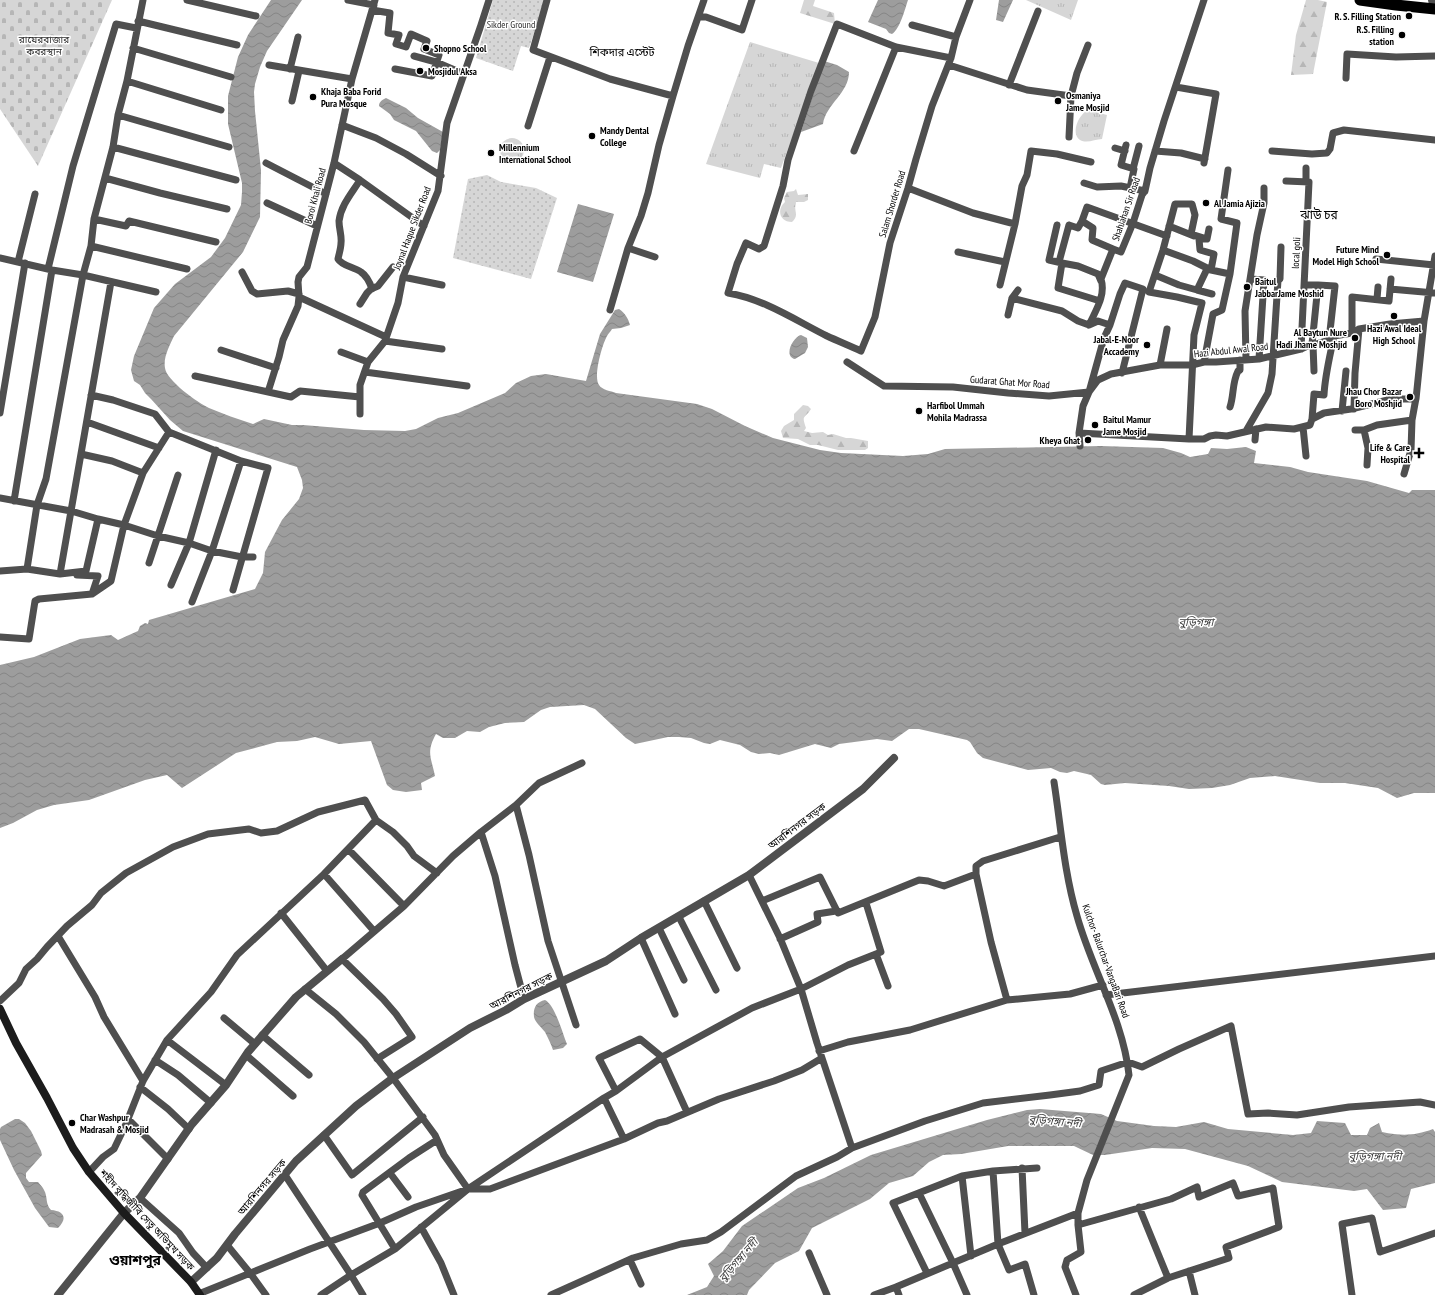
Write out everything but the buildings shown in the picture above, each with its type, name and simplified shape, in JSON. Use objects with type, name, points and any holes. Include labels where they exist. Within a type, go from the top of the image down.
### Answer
[{"type":"highway","points":[[1360,0],[1396,6],[1434,6]]},
{"type":"main road","name":"শহীদ বুদ্ধিজীবি সেতু অভিমুখ সড়ক","points":[[0,1009],[16,1043],[73,1148],[89,1172],[124,1213],[191,1282],[200,1294]]},
{"type":"street","points":[[27,569],[37,505],[46,479],[83,275],[91,246],[94,219],[113,147],[118,115],[127,81],[143,0]]},
{"type":"street","points":[[187,0],[256,16]]},
{"type":"street","points":[[348,0],[373,5],[390,13],[387,32],[388,34],[399,35],[396,44],[406,47],[411,34],[426,40],[424,49],[439,55],[432,76],[395,69]]},
{"type":"street","name":"Joynal Haque Sikder Road","points":[[360,414],[360,385],[364,372],[368,362],[385,339],[398,303],[403,277],[438,191],[448,123],[488,0]]},
{"type":"street","points":[[547,0],[533,50],[610,79],[673,96]]},
{"type":"street","points":[[610,310],[628,248],[641,216],[648,193],[659,145],[673,96],[704,0]]},
{"type":"street","points":[[699,16],[742,30],[752,0]]},
{"type":"street","name":"Salam Shorder Road","points":[[896,47],[837,24],[811,91],[788,160],[783,186],[764,246],[759,249],[746,243],[737,264],[728,293],[775,308],[828,336],[861,351],[875,317],[890,244],[932,106],[950,62],[956,37],[970,0]]},
{"type":"street","name":"ShahJahan Sir Road","points":[[1089,325],[1100,301],[1104,287],[1101,279],[1113,249],[1121,252],[1133,223],[1142,195],[1145,191],[1156,151],[1204,0]]},
{"type":"street","name":"Boroi Khali Road","points":[[268,392],[283,340],[296,312],[299,296],[299,277],[306,267],[326,194],[352,79],[373,5]]},
{"type":"street","points":[[1009,85],[1038,11]]},
{"type":"street","points":[[14,501],[50,270],[73,166],[116,24],[137,25],[237,45]]},
{"type":"street","points":[[912,25],[956,37]]},
{"type":"street","points":[[290,69],[298,37]]},
{"type":"street","points":[[1069,137],[1071,96],[1088,45]]},
{"type":"street","points":[[854,151],[896,47],[950,62],[1009,85],[1027,90],[1071,96]]},
{"type":"street","points":[[133,48],[231,77]]},
{"type":"street","points":[[1346,78],[1347,54],[1396,57],[1435,56]]},
{"type":"street","points":[[414,56],[436,62],[464,74]]},
{"type":"street","points":[[528,126],[550,56]]},
{"type":"street","points":[[269,65],[352,79]]},
{"type":"street","points":[[292,101],[299,71]]},
{"type":"street","points":[[127,81],[221,110]]},
{"type":"street","points":[[1156,151],[1181,153],[1205,161],[1216,94],[1176,87]]},
{"type":"street","points":[[118,115],[229,147]]},
{"type":"street","points":[[342,125],[376,138],[406,154],[441,176]]},
{"type":"street","points":[[1272,151],[1312,154],[1327,153],[1330,149],[1333,133],[1344,130],[1435,140]]},
{"type":"street","points":[[1130,188],[1139,146]]},
{"type":"street","points":[[113,147],[236,180]]},
{"type":"street","points":[[1115,148],[1125,148],[1117,165],[1133,169]]},
{"type":"street","points":[[1000,285],[1015,224],[1022,186],[1027,175],[1031,151],[1057,154],[1091,162]]},
{"type":"street","points":[[266,163],[326,194]]},
{"type":"street","points":[[334,163],[424,226]]},
{"type":"street","name":"local goli","points":[[1301,349],[1309,182],[1306,182],[1306,168]]},
{"type":"street","points":[[1204,362],[1213,314],[1222,310],[1230,274],[1238,223],[1221,219],[1228,170]]},
{"type":"street","points":[[105,178],[227,209]]},
{"type":"street","points":[[360,180],[352,193],[346,199],[341,215],[339,225],[342,242],[338,259],[340,262],[361,272],[367,279],[372,289]]},
{"type":"street","points":[[1286,181],[1306,182]]},
{"type":"street","points":[[1084,183],[1097,187],[1121,186],[1145,191]]},
{"type":"street","points":[[908,188],[973,213],[1015,224]]},
{"type":"street","points":[[1230,407],[1233,399],[1232,388],[1234,378],[1240,370],[1243,360],[1245,311],[1257,235],[1264,203],[1264,188]]},
{"type":"street","points":[[0,413],[22,263],[35,194]]},
{"type":"street","points":[[267,203],[317,226]]},
{"type":"street","points":[[1122,373],[1146,291],[1155,275],[1176,204],[1192,204],[1195,215],[1191,234],[1203,239]]},
{"type":"street","points":[[1100,301],[1058,288],[1061,263],[1069,225],[1078,228],[1087,207],[1167,236]]},
{"type":"street","points":[[94,219],[126,226],[129,221],[216,242]]},
{"type":"street","points":[[1082,221],[1093,228],[1092,240],[1113,249]]},
{"type":"street","points":[[1058,225],[1049,260],[1078,266],[1098,274],[1104,287]]},
{"type":"street","points":[[1169,226],[1203,239]]},
{"type":"street","points":[[1199,265],[1200,250],[1203,239],[1209,229]]},
{"type":"street","points":[[91,246],[187,269]]},
{"type":"street","points":[[1246,431],[1268,393],[1272,374],[1278,280],[1280,279],[1281,247]]},
{"type":"street","points":[[628,248],[655,257]]},
{"type":"street","points":[[1163,250],[1193,261],[1209,269],[1230,274]]},
{"type":"street","points":[[1197,290],[1209,269],[1214,254],[1200,250]]},
{"type":"street","points":[[958,252],[1006,262]]},
{"type":"street","points":[[1404,474],[1411,450],[1412,420],[1416,398],[1424,321],[1432,293],[1435,256]]},
{"type":"street","points":[[0,258],[156,292]]},
{"type":"street","points":[[1376,259],[1434,265]]},
{"type":"street","points":[[360,304],[367,293],[378,286],[393,267]]},
{"type":"street","points":[[242,272],[252,291],[257,294],[288,291],[385,339],[442,349]]},
{"type":"street","points":[[1155,275],[1179,285],[1212,294]]},
{"type":"street","points":[[403,277],[442,285]]},
{"type":"street","points":[[1251,279],[1264,280],[1259,359]]},
{"type":"street","points":[[1352,333],[1352,297],[1389,301],[1391,279]]},
{"type":"street","points":[[60,574],[111,282]]},
{"type":"street","points":[[1080,446],[1079,433],[1083,406],[1089,392],[1104,338],[1125,283],[1146,291],[1202,303],[1194,335],[1189,440]]},
{"type":"street","points":[[1079,433],[1189,440],[1216,435],[1227,436],[1266,427],[1294,429],[1310,425],[1312,419],[1314,394],[1324,395],[1325,378],[1328,370],[1329,339],[1334,286],[1305,285]]},
{"type":"street","points":[[1314,371],[1312,344],[1318,285]]},
{"type":"street","points":[[1377,300],[1378,288]]},
{"type":"street","points":[[1390,289],[1432,293]]},
{"type":"street","points":[[1008,315],[1012,298],[1018,290]]},
{"type":"street","points":[[1012,298],[1062,311],[1078,321],[1089,325],[1098,321],[1110,325]]},
{"type":"street","points":[[1327,317],[1329,339]]},
{"type":"street","name":"Hazi Abdul Awal Road","points":[[1089,392],[1098,380],[1111,374],[1154,368],[1160,365],[1192,365],[1204,362],[1259,359],[1301,349],[1312,344],[1352,333],[1359,329],[1424,321]]},
{"type":"street","points":[[1160,365],[1167,329]]},
{"type":"street","points":[[1354,409],[1355,373],[1359,329]]},
{"type":"street","points":[[220,350],[276,368]]},
{"type":"street","points":[[341,352],[368,362]]},
{"type":"street","name":"Gudarat Ghat Mor Road","points":[[847,362],[884,386],[953,387],[1049,396],[1089,392]]},
{"type":"street","points":[[364,372],[467,386]]},
{"type":"street","points":[[1342,411],[1346,372]]},
{"type":"street","points":[[194,376],[290,397],[300,391],[360,397]]},
{"type":"street","points":[[91,395],[113,400],[155,414],[169,432],[241,461],[268,468],[233,590]]},
{"type":"street","points":[[1312,419],[1324,413],[1354,409],[1392,399],[1416,398]]},
{"type":"street","points":[[1355,430],[1364,430],[1377,424],[1412,420]]},
{"type":"street","points":[[87,422],[159,448]]},
{"type":"street","points":[[1303,427],[1306,456]]},
{"type":"street","points":[[1255,440],[1256,429]]},
{"type":"street","points":[[1364,430],[1368,448],[1367,465]]},
{"type":"street","points":[[0,637],[29,639],[35,601],[39,599],[92,594],[111,581],[124,525],[143,473],[169,432]]},
{"type":"street","points":[[171,585],[189,543],[216,450]]},
{"type":"street","points":[[81,454],[112,461],[143,473]]},
{"type":"street","points":[[192,602],[212,551],[241,461]]},
{"type":"street","points":[[149,563],[178,475]]},
{"type":"street","points":[[0,498],[71,512],[124,525],[212,551],[242,557],[253,557]]},
{"type":"street","points":[[0,571],[27,569],[60,574],[86,571],[98,519]]},
{"type":"street","points":[[75,573],[76,575],[98,576],[92,594]]},
{"type":"street","name":"আরশিনগর সড়ক","points":[[191,1282],[217,1258],[296,1161],[356,1106],[393,1078],[470,1028],[524,999],[606,961],[641,938],[749,875],[863,789],[894,758]]},
{"type":"street","points":[[58,1295],[124,1213],[140,1198],[189,1129],[226,1085],[246,1055],[296,997],[404,906],[453,856],[516,805],[539,784],[582,763]]},
{"type":"street","name":"Kulchor- Balurchar-VangaBari Road","points":[[1054,782],[1060,837],[1077,917],[1120,1030],[1128,1062],[1129,1074],[1087,1180],[1078,1213]]},
{"type":"street","points":[[0,1001],[19,983],[26,970],[58,936],[92,905],[101,893],[126,873],[173,847],[208,834],[249,829],[261,833],[277,831],[318,812],[365,800],[376,820],[393,832],[407,846],[414,856],[437,873]]},
{"type":"street","points":[[516,805],[529,855],[548,941],[576,1025]]},
{"type":"street","points":[[89,1172],[103,1157],[114,1149],[142,1084],[168,1040],[207,996],[237,955],[281,912],[324,874],[376,820]]},
{"type":"street","points":[[481,832],[495,876],[524,999]]},
{"type":"street","points":[[1007,1000],[991,942],[976,874],[976,866],[983,861],[1060,837]]},
{"type":"street","points":[[348,849],[404,906]]},
{"type":"street","points":[[324,874],[374,931]]},
{"type":"street","points":[[762,901],[820,877],[838,913],[866,903],[919,880],[928,880],[944,886],[976,874]]},
{"type":"street","points":[[749,875],[780,939],[801,989],[817,1043],[852,1148]]},
{"type":"street","points":[[704,901],[737,968]]},
{"type":"street","points":[[321,1295],[395,1249],[468,1189],[616,1091],[662,1057],[752,1008],[801,989],[848,965],[881,952],[866,903]]},
{"type":"street","points":[[780,939],[818,922],[816,914],[836,910]]},
{"type":"street","points":[[281,912],[327,971]]},
{"type":"street","points":[[679,917],[716,990]]},
{"type":"street","points":[[659,928],[684,980]]},
{"type":"street","points":[[58,936],[95,997],[142,1084],[189,1129]]},
{"type":"street","points":[[641,938],[675,1014]]},
{"type":"street","points":[[876,954],[888,986]]},
{"type":"street","points":[[1106,995],[1435,956]]},
{"type":"street","points":[[342,959],[383,999],[396,1014],[412,1037],[377,1059]]},
{"type":"street","points":[[200,1294],[380,1223],[416,1207],[468,1189],[490,1189],[624,1139],[658,1123],[719,1099],[802,1070],[821,1055],[848,1042],[910,1030],[1007,1000],[1070,994],[1103,985]]},
{"type":"street","points":[[306,989],[336,1014],[364,1042],[423,1118],[444,1154],[468,1189]]},
{"type":"street","points":[[224,1018],[255,1044]]},
{"type":"street","points":[[551,1295],[630,1260],[681,1244],[707,1240],[721,1232],[796,1176],[837,1157],[852,1148],[925,1121],[984,1103],[1080,1091],[1099,1085],[1101,1071],[1128,1062],[1142,1067],[1231,1026],[1248,1114],[1268,1113],[1297,1115],[1349,1107],[1420,1102],[1435,1104]]},
{"type":"street","points":[[262,1035],[309,1075]]},
{"type":"street","points":[[616,1091],[599,1059],[600,1057],[640,1039],[662,1057],[687,1112]]},
{"type":"street","points":[[168,1040],[226,1085]]},
{"type":"street","points":[[246,1055],[293,1096]]},
{"type":"street","points":[[155,1060],[178,1075],[211,1103]]},
{"type":"street","points":[[604,1098],[624,1139]]},
{"type":"street","points":[[324,1135],[352,1175],[423,1118]]},
{"type":"street","points":[[128,1119],[168,1159]]},
{"type":"street","points":[[395,1249],[362,1195],[363,1192],[437,1140]]},
{"type":"street","points":[[1022,1168],[1025,1233]]},
{"type":"street","points":[[927,1273],[893,1203],[962,1176],[993,1171],[1037,1168]]},
{"type":"street","points":[[993,1171],[998,1244],[1009,1270],[1025,1264],[1034,1295]]},
{"type":"street","points":[[390,1173],[408,1197]]},
{"type":"street","points":[[285,1175],[362,1295]]},
{"type":"street","points":[[962,1176],[971,1256]]},
{"type":"street","points":[[1078,1225],[1171,1199],[1197,1187],[1199,1197],[1234,1183],[1238,1196],[1273,1188],[1279,1227],[1226,1247],[1229,1258],[1168,1278],[1134,1295]]},
{"type":"street","points":[[919,1193],[967,1295]]},
{"type":"street","points":[[140,1198],[179,1233],[207,1268]]},
{"type":"street","points":[[1139,1207],[1168,1278]]},
{"type":"street","points":[[874,1295],[1025,1233],[1078,1213],[1081,1252],[1067,1260],[1065,1266],[1076,1295]]},
{"type":"street","points":[[1352,1295],[1342,1224],[1372,1218],[1380,1252],[1435,1234]]},
{"type":"street","points":[[421,1227],[441,1263],[454,1295]]},
{"type":"street","points":[[227,1245],[266,1295]]},
{"type":"street","points":[[810,1253],[827,1295]]},
{"type":"street","points":[[630,1260],[641,1284]]},
{"type":"street","points":[[1189,1271],[1195,1295]]},
{"type":"street","points":[[896,1287],[899,1295]]},
{"type":"green space","name":"রায়েরবাজার কবরস্থান","points":[[0,0],[112,0],[38,166],[0,109]]},
{"type":"green space","name":"Sikder Ground","points":[[493,0],[545,0],[529,48],[521,46],[513,71],[476,58]]},
{"type":"green space","points":[[804,0],[815,0],[813,6],[834,13],[835,24],[800,13]]},
{"type":"green space","points":[[1026,0],[1078,0],[1071,20]]},
{"type":"green space","points":[[1306,0],[1327,2],[1313,74],[1291,75],[1296,35]]},
{"type":"green space","points":[[750,42],[819,63],[781,168],[764,164],[760,178],[706,164]]},
{"type":"green space","points":[[1088,110],[1107,115],[1102,139],[1085,142],[1077,137],[1076,128],[1079,119]]},
{"type":"green space","points":[[512,138],[521,141],[524,150],[521,159],[512,162],[503,159],[500,150],[503,141]]},
{"type":"green space","points":[[487,175],[501,182],[536,188],[557,198],[531,279],[453,258],[468,179]]},
{"type":"green space","points":[[796,189],[798,195],[808,194],[808,200],[804,202],[796,202],[796,217],[792,222],[782,218],[780,212],[782,205],[785,202],[784,198],[787,192],[794,191]]},
{"type":"green space","points":[[803,405],[808,406],[811,409],[804,417],[806,428],[804,431],[812,433],[823,432],[828,435],[833,434],[846,438],[868,441],[868,448],[865,450],[838,450],[818,445],[810,445],[798,439],[783,438],[781,431],[784,426],[794,420],[794,414]]},
{"type":"water","name":"বুড়িগঙ্গা","points":[[271,0],[302,0],[267,51],[255,84],[255,111],[261,170],[260,217],[243,252],[174,336],[167,351],[165,368],[167,373],[176,385],[183,391],[214,410],[253,424],[264,419],[292,425],[364,430],[405,431],[416,429],[438,418],[458,413],[505,393],[516,383],[531,376],[546,374],[586,381],[600,334],[615,310],[619,309],[626,316],[630,325],[612,329],[607,335],[599,361],[597,375],[597,381],[602,388],[616,393],[697,404],[712,409],[773,438],[820,450],[841,453],[903,456],[928,454],[945,449],[1101,446],[1163,448],[1190,457],[1208,454],[1211,448],[1227,449],[1246,447],[1256,451],[1254,463],[1290,467],[1308,472],[1367,481],[1409,493],[1412,490],[1435,490],[1435,793],[1414,793],[1397,798],[1378,788],[1345,783],[1320,783],[1275,776],[1250,778],[1230,785],[1212,788],[1189,789],[1125,783],[1105,785],[1101,784],[1091,775],[1074,771],[1067,773],[1051,768],[1028,770],[983,758],[967,740],[919,729],[909,729],[892,741],[877,739],[839,744],[831,748],[815,744],[779,755],[751,752],[740,745],[720,740],[710,744],[691,738],[668,737],[635,744],[626,738],[595,709],[584,705],[550,707],[541,710],[524,722],[505,723],[489,727],[480,732],[467,731],[455,738],[443,738],[436,734],[430,750],[435,776],[421,783],[422,790],[406,792],[393,790],[387,785],[371,741],[339,744],[315,737],[297,741],[277,742],[236,753],[182,788],[167,775],[145,780],[89,800],[54,805],[37,810],[0,828],[0,665],[34,657],[80,639],[111,635],[118,640],[138,631],[140,626],[145,623],[148,624],[149,620],[255,589],[263,573],[265,552],[282,520],[299,499],[303,488],[302,480],[297,467],[183,431],[170,420],[145,393],[140,385],[134,381],[131,370],[134,356],[154,308],[175,284],[211,257],[225,238],[241,205],[242,183],[228,124],[228,96],[238,57],[248,35]]},
{"type":"water","points":[[878,0],[908,0],[900,23],[892,34],[886,29],[868,22]]},
{"type":"water","points":[[999,0],[1013,0],[1003,22],[996,20]]},
{"type":"water","points":[[824,61],[837,65],[849,72],[848,79],[842,92],[828,110],[823,124],[801,132]]},
{"type":"water","points":[[386,98],[406,108],[418,118],[443,132],[440,150],[437,153],[432,151],[416,131],[394,120],[390,114],[379,106],[381,101]]},
{"type":"water","points":[[578,204],[614,214],[593,282],[557,272]]},
{"type":"water","points":[[801,335],[807,338],[808,347],[805,353],[795,359],[791,357],[790,347],[795,339]]},
{"type":"water","points":[[545,1000],[549,1003],[555,1013],[567,1044],[563,1048],[553,1050],[545,1032],[534,1017],[536,1006],[539,1002]]},
{"type":"water","name":"বুড়িগঙ্গা নদী","points":[[1040,1109],[1101,1114],[1117,1121],[1154,1126],[1176,1127],[1204,1122],[1228,1129],[1293,1135],[1311,1133],[1317,1121],[1345,1123],[1351,1135],[1367,1135],[1370,1128],[1379,1123],[1382,1132],[1396,1134],[1408,1135],[1433,1129],[1435,1132],[1435,1183],[1411,1189],[1406,1208],[1383,1210],[1367,1189],[1354,1191],[1282,1182],[1248,1166],[1185,1149],[1152,1148],[1105,1155],[1093,1155],[1074,1146],[1008,1146],[961,1154],[943,1155],[929,1162],[913,1176],[889,1183],[870,1199],[812,1228],[799,1251],[775,1263],[749,1290],[747,1295],[687,1295],[707,1287],[714,1276],[708,1264],[723,1251],[742,1226],[798,1188],[824,1178],[871,1155],[987,1120],[1027,1110]]},
{"type":"water","points":[[15,1119],[19,1119],[25,1123],[31,1131],[41,1151],[42,1155],[26,1173],[26,1178],[29,1182],[38,1182],[43,1188],[47,1203],[51,1210],[62,1213],[64,1218],[58,1228],[49,1227],[35,1208],[14,1170],[0,1140],[1,1127]]},
{"type":"place","name":"R. S. Filling Station","points":[[1409,16]]},
{"type":"place","name":"R.S. Filling station","points":[[1402,35]]},
{"type":"place","name":"Shopno School","points":[[426,48]]},
{"type":"place","name":"Mosjidul Aksa","points":[[420,71]]},
{"type":"place","name":"Khaja Baba Forid Pura Mosque","points":[[313,97]]},
{"type":"place","name":"Osmaniya Jame Mosjid","points":[[1058,101]]},
{"type":"place","name":"Mandy Dental College","points":[[592,136]]},
{"type":"place","name":"Millennium International School","points":[[491,153]]},
{"type":"place","name":"Al Jamia Ajizia","points":[[1206,203]]},
{"type":"place","name":"Future Mind Model High School","points":[[1387,255]]},
{"type":"place","name":"Baitul JabbarJame Moshid","points":[[1247,287]]},
{"type":"place","name":"Hazi Awal Ideal High School","points":[[1394,316]]},
{"type":"place","name":"Al Baytun Nure Hadi Jhame Moshjid","points":[[1355,338]]},
{"type":"place","name":"Jabal-E-Noor Accademy","points":[[1147,345]]},
{"type":"place","name":"Jhau Chor Bazar Boro Moshjid","points":[[1410,397]]},
{"type":"place","name":"Harfibol Ummah Mohila Madrassa","points":[[919,411]]},
{"type":"place","name":"Baitul Mamur Jame Mosjid","points":[[1095,425]]},
{"type":"place","name":"Kheya Ghat","points":[[1088,440]]},
{"type":"place","name":"Life & Care Hospital","points":[[1419,453]]},
{"type":"place","name":"Char Washpur Madrasah & Mosjid","points":[[72,1123]]},
{"type":"district","name":"শিকদার এস্টেট","points":[[622,52]]},
{"type":"district","name":"ঝাউ চর","points":[[1319,214]]},
{"type":"district","name":"ওয়াশপুর","points":[[135,1260]]}]
